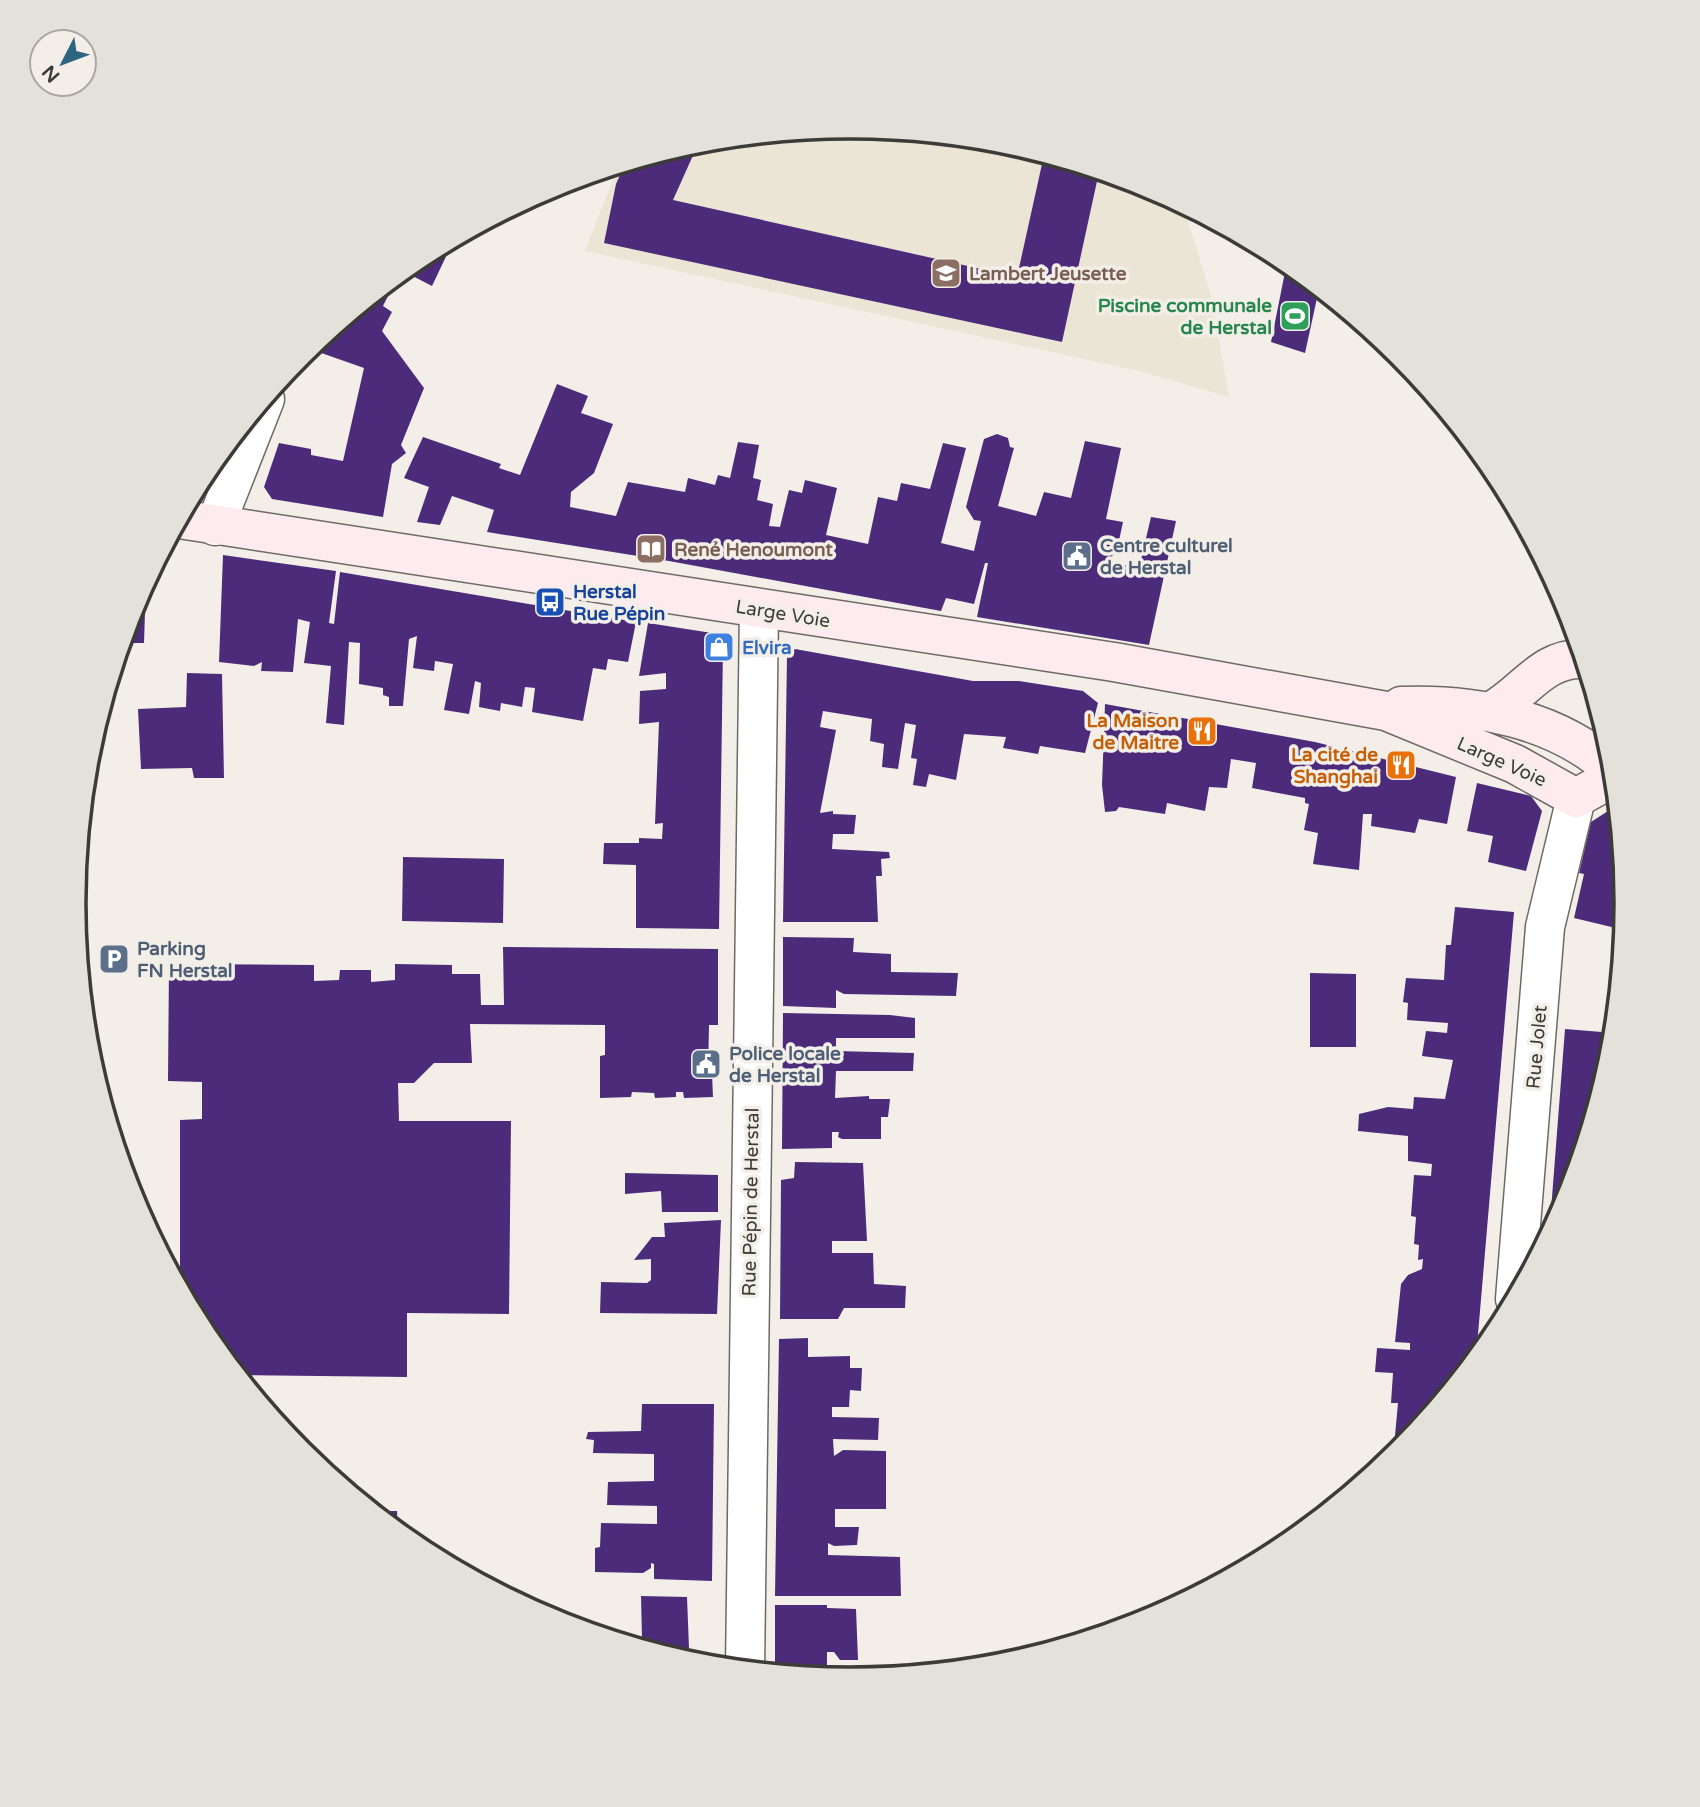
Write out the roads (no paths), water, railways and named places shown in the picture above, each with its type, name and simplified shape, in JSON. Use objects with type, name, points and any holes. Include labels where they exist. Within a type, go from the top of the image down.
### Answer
[{"type":"street","points":[[197,523],[242,440]]},
{"type":"street","name":"Large Voie","points":[[197,523],[1127,664],[1386,711],[1515,764],[1576,798]]},
{"type":"street","name":"Rue Pépin de Herstal","points":[[745,1660],[759,609]]},
{"type":"street","name":"Large Voie","points":[[1386,711],[1403,706],[1490,712],[1511,701],[1541,672],[1563,658],[1574,659]]},
{"type":"street","points":[[1490,712],[1548,729],[1583,747],[1601,761]]},
{"type":"street","points":[[1576,798],[1605,782]]},
{"type":"street","name":"Rue Jolet","points":[[1517,1277],[1545,927],[1576,798]]},
{"type":"place","name":"Lambert Jeusette","points":[[946,273]]},
{"type":"place","name":"Piscine communale de Herstal","points":[[1295,316]]},
{"type":"place","name":"René Henoumont","points":[[651,549]]},
{"type":"place","name":"Centre culturel de Herstal","points":[[1077,556]]},
{"type":"place","name":"Herstal Rue Pépin","points":[[550,602]]},
{"type":"place","name":"Elvira","points":[[719,647]]},
{"type":"place","name":"La Maison de Maitre","points":[[1202,731]]},
{"type":"place","name":"La cité de Shanghai","points":[[1401,765]]},
{"type":"place","name":"Parking FN Herstal","points":[[114,959]]},
{"type":"place","name":"Police locale de Herstal","points":[[706,1064]]}]
